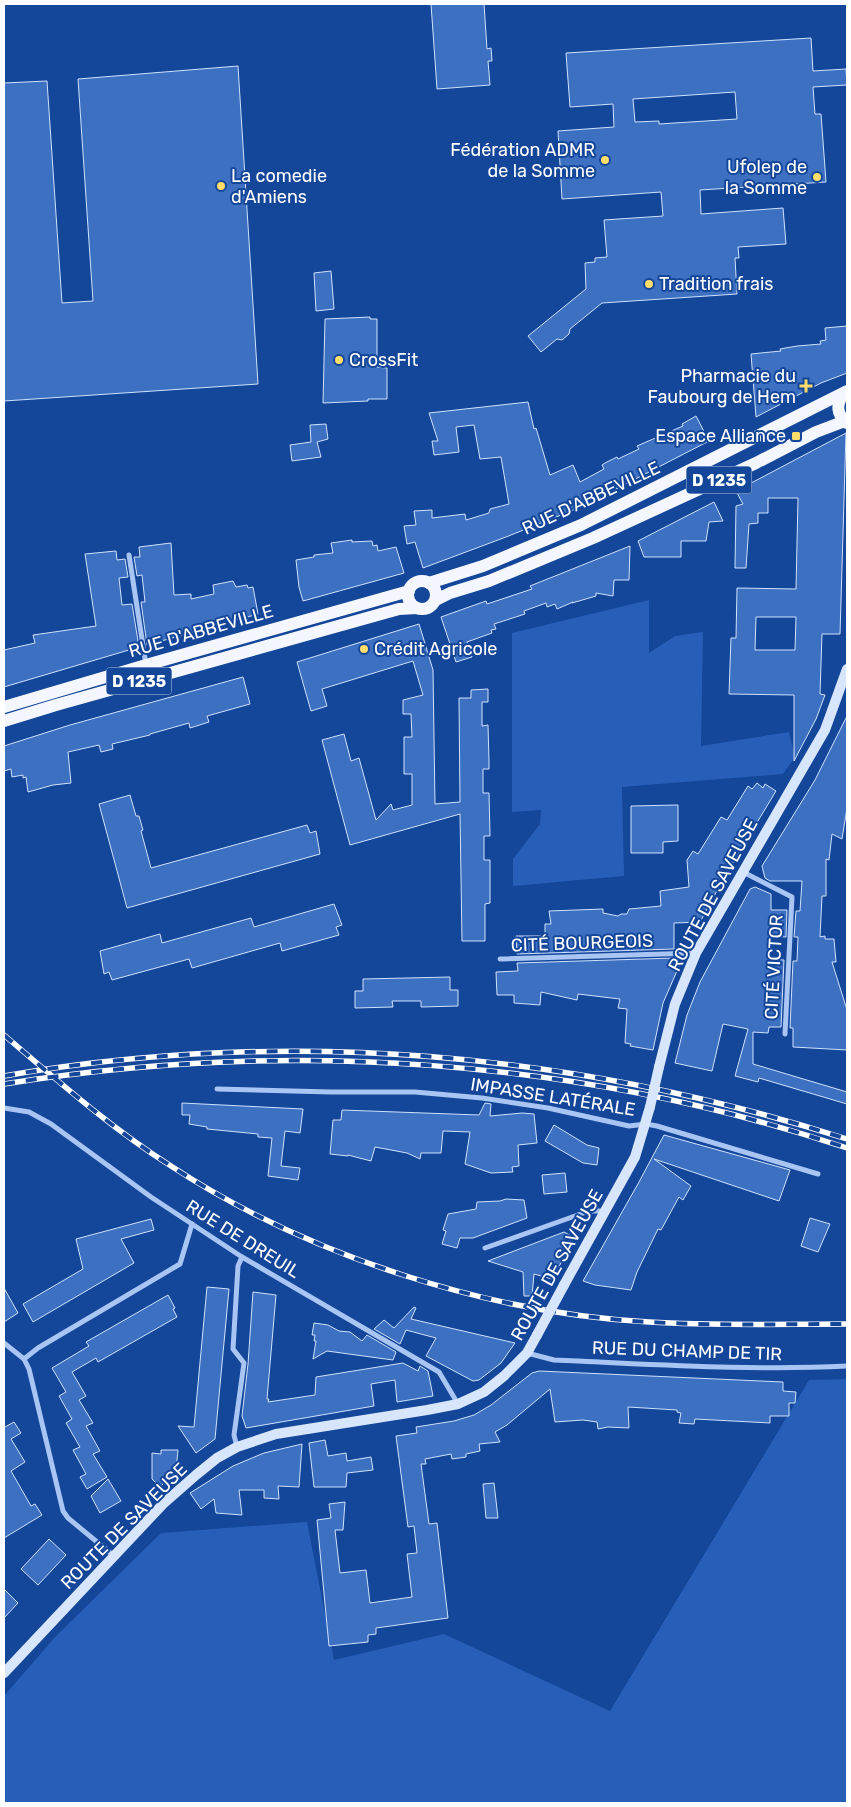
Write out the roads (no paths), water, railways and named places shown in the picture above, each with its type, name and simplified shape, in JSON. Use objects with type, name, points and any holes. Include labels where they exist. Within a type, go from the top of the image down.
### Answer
[{"type":"main road","points":[[846,392],[838,403],[838,413],[846,422]]},
{"type":"main road","name":"RUE D'ABBEVILLE","points":[[429,583],[483,566],[581,525],[846,392]]},
{"type":"main road","name":"RUE D'ABBEVILLE","points":[[436,600],[450,593],[489,581],[593,538],[756,463],[816,432],[846,422]]},
{"type":"main road","points":[[425,581],[429,583],[436,590],[436,600],[430,607],[425,609],[417,608],[411,603],[409,591],[416,582],[425,581]]},
{"type":"main road","name":"RUE D'ABBEVILLE","points":[[4,707],[409,591]]},
{"type":"main road","name":"RUE D'ABBEVILLE","points":[[4,721],[399,609],[417,608]]},
{"type":"main road","name":"ROUTE DE SAVEUSE","points":[[4,1673],[163,1504],[217,1458],[237,1447],[276,1434],[458,1404],[484,1392],[504,1376],[527,1353],[635,1157],[646,1124],[675,1004],[696,954],[825,730],[847,668]]},
{"type":"street","points":[[129,555],[148,679]]},
{"type":"street","name":"CITÉ VICTOR","points":[[743,872],[792,897],[784,1034]]},
{"type":"street","name":"CITÉ BOURGEOIS","points":[[500,960],[696,954]]},
{"type":"street","name":"IMPASSE LATÉRALE","points":[[217,1089],[440,1094],[508,1101],[629,1126],[646,1124],[688,1134],[818,1174]]},
{"type":"street","name":"RUE DE DREUIL","points":[[4,1108],[29,1112],[51,1124],[151,1197],[242,1257],[439,1372],[458,1404]]},
{"type":"street","points":[[485,1248],[589,1211],[606,1211]]},
{"type":"street","points":[[24,1359],[38,1348],[180,1264],[192,1224]]},
{"type":"street","points":[[237,1447],[234,1435],[244,1363],[233,1349],[238,1266],[242,1257]]},
{"type":"street","points":[[4,1343],[24,1359],[30,1368],[63,1511],[68,1518],[114,1556]]},
{"type":"street","name":"RUE DU CHAMP DE TIR","points":[[527,1353],[554,1360],[781,1368],[847,1366]]},
{"type":"railway","points":[[4,1035],[127,1136],[171,1166],[224,1198],[280,1227],[339,1252],[400,1274],[462,1292],[525,1306],[587,1316],[649,1322],[698,1324],[847,1324]]},
{"type":"railway","points":[[4,1076],[111,1061],[217,1053],[323,1051],[429,1056],[535,1068],[640,1086],[744,1109],[847,1139]]},
{"type":"railway","points":[[4,1084],[110,1070],[217,1062],[323,1061],[430,1065],[536,1076],[641,1094],[745,1118],[847,1148]]},
{"type":"place","name":"Fédération ADMR de la Somme","points":[[605,160]]},
{"type":"place","name":"Ufolep de la Somme","points":[[817,177]]},
{"type":"place","name":"La comedie d'Amiens","points":[[221,186]]},
{"type":"place","name":"Tradition frais","points":[[649,284]]},
{"type":"place","name":"CrossFit","points":[[339,360]]},
{"type":"place","name":"Pharmacie du Faubourg de Hem","points":[[806,386]]},
{"type":"place","name":"Espace Alliance","points":[[796,436]]},
{"type":"place","name":"Crédit Agricole","points":[[364,649]]}]
